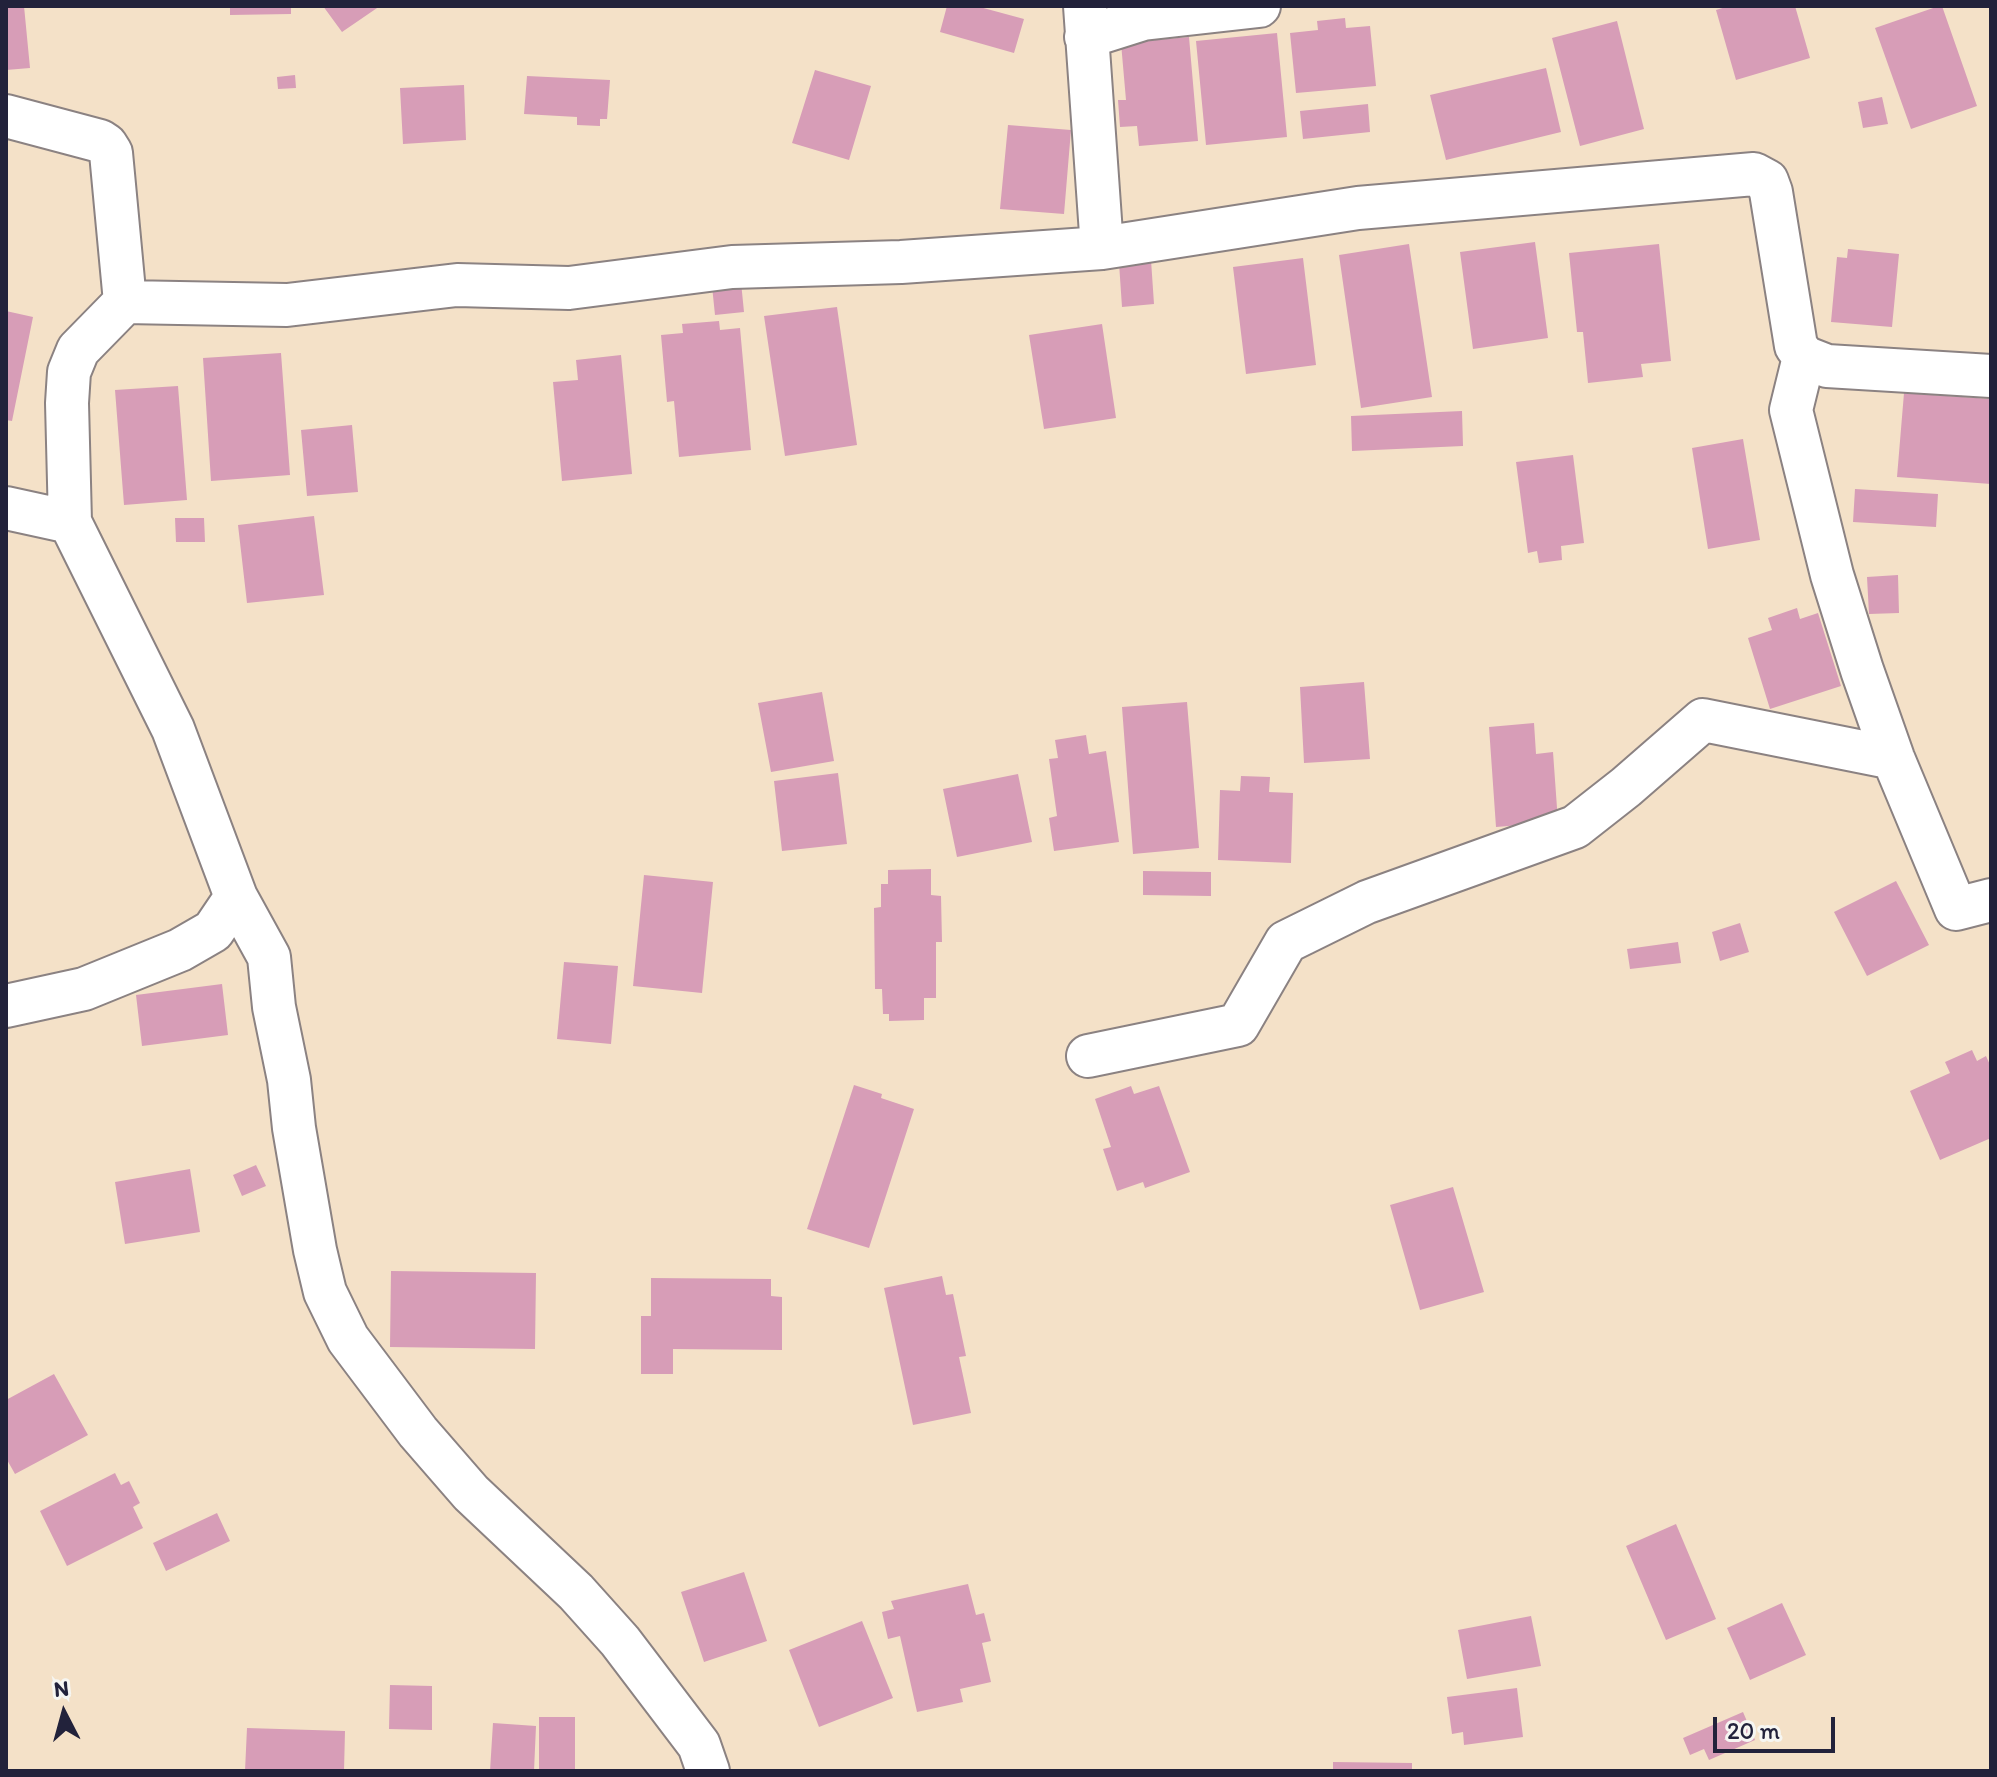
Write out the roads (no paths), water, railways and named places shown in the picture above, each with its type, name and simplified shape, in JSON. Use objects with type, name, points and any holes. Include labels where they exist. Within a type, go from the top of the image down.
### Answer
[{"type":"street","points":[[1102,248],[1086,22],[1259,6]]},
{"type":"street","points":[[6,116],[106,145],[111,153],[125,302]]},
{"type":"street","points":[[708,1771],[699,1745],[620,1641],[576,1592],[471,1493],[418,1432],[348,1339],[325,1292],[294,1128],[269,957],[236,897],[173,729],[70,522],[67,403],[69,372],[78,350],[125,302],[287,305],[457,285],[569,288],[732,267],[901,262],[1102,248],[1358,208],[1754,174],[1767,181],[1771,192],[1796,346],[1804,357],[1827,366],[1991,376]]},
{"type":"street","points":[[1804,357],[1791,410],[1832,575],[1893,758],[1956,909],[1991,900]]},
{"type":"street","points":[[6,508],[70,522]]},
{"type":"street","points":[[1088,1056],[1238,1025],[1286,942],[1367,902],[1575,827],[1703,720],[1893,758]]},
{"type":"street","points":[[6,1006],[84,989],[180,950],[213,931],[236,897]]}]
